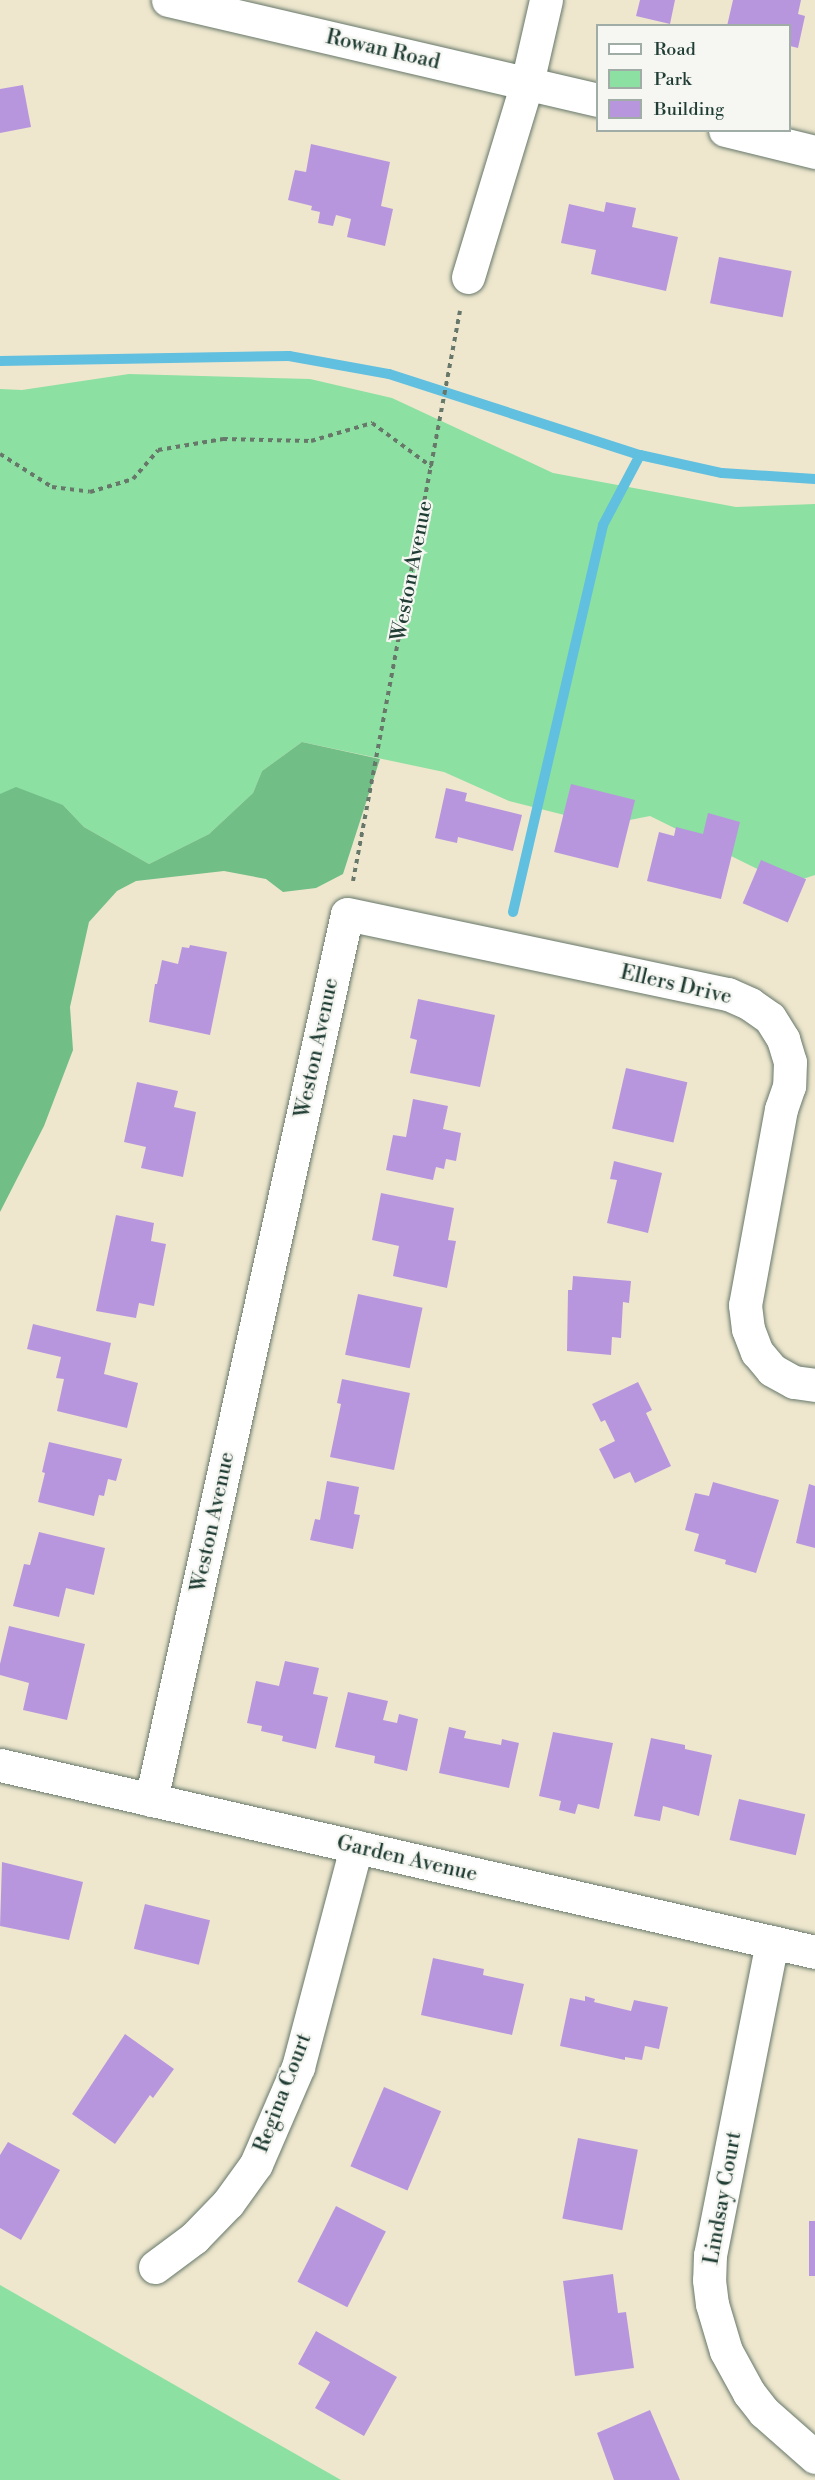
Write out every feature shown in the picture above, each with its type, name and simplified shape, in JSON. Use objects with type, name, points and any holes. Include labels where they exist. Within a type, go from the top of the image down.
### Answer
[{"type":"street","name":"Rowan Road","points":[[168,0],[596,100]]},
{"type":"street","points":[[465,290],[527,83],[546,0]]},
{"type":"street","points":[[733,132],[815,152]]},
{"type":"street","name":"Ellers Drive","points":[[346,914],[728,994],[750,1004],[770,1018],[783,1039],[790,1062],[789,1086],[782,1109],[745,1305],[748,1329],[756,1352],[772,1370],[794,1382],[815,1385]]},
{"type":"street","name":"Weston Avenue","points":[[151,1800],[346,914]]},
{"type":"street","name":"Garden Avenue","points":[[0,1765],[815,1952]]},
{"type":"street","name":"Regina Court","points":[[155,2267],[194,2238],[228,2203],[256,2164],[298,2067],[356,1847]]},
{"type":"street","name":"Lindsay Court","points":[[772,1942],[710,2255],[709,2280],[712,2304],[726,2351],[749,2393],[764,2412],[815,2457]]},
{"type":"path","name":"Weston Avenue","points":[[346,914],[465,290]]},
{"type":"path","points":[[0,454],[52,487],[90,492],[133,479],[159,450],[224,439],[311,441],[372,423],[432,466]]},
{"type":"green space","points":[[129,374],[310,379],[392,398],[553,473],[736,507],[815,504],[815,875],[788,884],[650,816],[604,825],[509,801],[444,772],[302,742],[262,771],[253,793],[209,834],[149,864],[84,827],[63,805],[0,794],[0,389],[22,390]]},
{"type":"green space","points":[[302,742],[380,759],[343,874],[316,888],[283,892],[266,879],[224,871],[136,881],[117,891],[89,922],[70,1007],[73,1050],[44,1126],[0,1212],[0,794],[16,787],[63,805],[84,827],[149,864],[209,834],[253,793],[262,771]]},
{"type":"green space","points":[[0,2285],[341,2480],[0,2480]]},
{"type":"building","points":[[640,0],[675,0],[670,24],[636,16]]},
{"type":"building","points":[[733,0],[801,0],[798,14],[805,16],[798,48],[791,46],[791,24],[727,24]]},
{"type":"building","points":[[23,85],[31,127],[0,133],[0,89]]},
{"type":"building","points":[[311,144],[390,162],[381,206],[393,209],[385,246],[347,237],[351,219],[336,215],[333,226],[318,223],[320,212],[311,210],[312,206],[288,200],[295,170],[306,172]]},
{"type":"building","points":[[606,202],[636,208],[632,227],[678,237],[666,291],[591,274],[596,250],[561,243],[569,204],[604,212]]},
{"type":"building","points":[[719,257],[792,271],[783,317],[710,303]]},
{"type":"building","points":[[571,784],[635,800],[618,868],[554,852]]},
{"type":"building","points":[[446,788],[467,793],[465,801],[522,815],[513,851],[458,837],[457,843],[435,838]]},
{"type":"building","points":[[708,813],[740,822],[721,899],[647,881],[659,832],[674,836],[676,827],[703,834]]},
{"type":"building","points":[[761,860],[806,879],[788,922],[743,903]]},
{"type":"building","points":[[190,945],[227,952],[210,1035],[149,1022],[155,984],[157,984],[162,960],[178,964],[182,947],[189,948]]},
{"type":"building","points":[[418,999],[495,1015],[480,1087],[410,1073],[417,1040],[410,1038]]},
{"type":"building","points":[[626,1068],[687,1082],[673,1143],[612,1128]]},
{"type":"building","points":[[137,1082],[178,1091],[174,1107],[196,1112],[183,1177],[141,1168],[146,1147],[124,1142]]},
{"type":"building","points":[[413,1099],[448,1106],[443,1129],[461,1133],[456,1161],[446,1159],[444,1169],[436,1167],[433,1180],[386,1170],[393,1135],[406,1137]]},
{"type":"building","points":[[614,1161],[662,1173],[648,1233],[607,1223],[617,1180],[610,1179]]},
{"type":"building","points":[[381,1193],[454,1208],[448,1240],[456,1241],[447,1288],[393,1276],[399,1246],[372,1240]]},
{"type":"building","points":[[116,1215],[154,1223],[151,1241],[166,1244],[154,1306],[139,1303],[136,1318],[96,1311]]},
{"type":"building","points":[[573,1276],[631,1281],[629,1303],[623,1302],[621,1338],[612,1337],[611,1355],[567,1351],[568,1290],[572,1290]]},
{"type":"building","points":[[358,1294],[423,1308],[410,1368],[345,1355]]},
{"type":"building","points":[[33,1324],[111,1343],[104,1374],[138,1383],[127,1428],[57,1411],[64,1379],[56,1378],[61,1357],[27,1349]]},
{"type":"building","points":[[342,1379],[410,1393],[394,1470],[330,1457],[341,1404],[337,1403]]},
{"type":"building","points":[[638,1382],[652,1410],[646,1413],[671,1466],[635,1483],[630,1472],[614,1479],[599,1449],[615,1441],[605,1420],[601,1422],[592,1404]]},
{"type":"building","points":[[49,1442],[122,1459],[116,1481],[108,1479],[104,1496],[99,1495],[94,1516],[38,1502]]},
{"type":"building","points":[[327,1481],[359,1487],[354,1514],[360,1515],[353,1549],[310,1540],[315,1519],[320,1520]]},
{"type":"building","points":[[713,1482],[779,1500],[756,1573],[725,1564],[726,1560],[694,1551],[699,1534],[685,1530],[695,1493],[709,1496]]},
{"type":"building","points":[[809,1484],[815,1486],[815,1548],[796,1543]]},
{"type":"building","points":[[39,1532],[105,1548],[94,1595],[66,1588],[59,1617],[13,1606],[24,1564],[30,1565]]},
{"type":"building","points":[[9,1626],[85,1644],[67,1720],[23,1710],[29,1683],[0,1675],[0,1664]]},
{"type":"building","points":[[285,1661],[319,1668],[313,1694],[328,1697],[316,1749],[282,1741],[283,1736],[261,1731],[262,1726],[247,1723],[256,1681],[279,1686]]},
{"type":"building","points":[[348,1692],[388,1701],[383,1720],[397,1723],[399,1714],[418,1719],[407,1771],[374,1763],[375,1756],[335,1747]]},
{"type":"building","points":[[449,1727],[466,1731],[464,1738],[501,1745],[502,1739],[519,1743],[509,1788],[439,1773]]},
{"type":"building","points":[[553,1732],[613,1743],[599,1809],[578,1804],[575,1814],[559,1810],[561,1801],[539,1796]]},
{"type":"building","points":[[651,1738],[685,1745],[685,1749],[712,1755],[699,1816],[663,1806],[660,1821],[634,1816]]},
{"type":"building","points":[[739,1799],[805,1814],[796,1855],[730,1840]]},
{"type":"building","points":[[2,1862],[83,1882],[69,1940],[0,1926]]},
{"type":"building","points":[[145,1904],[210,1920],[199,1965],[134,1949]]},
{"type":"building","points":[[433,1958],[484,1969],[483,1975],[524,1984],[512,2035],[421,2015]]},
{"type":"building","points":[[585,1996],[595,1999],[594,2002],[631,2011],[634,2000],[668,2007],[659,2049],[645,2046],[642,2060],[625,2057],[625,2060],[560,2046],[570,1998],[585,2001]]},
{"type":"building","points":[[125,2034],[174,2069],[153,2098],[150,2095],[115,2144],[72,2114]]},
{"type":"building","points":[[384,2087],[441,2111],[407,2190],[350,2166]]},
{"type":"building","points":[[578,2138],[638,2150],[622,2230],[562,2218]]},
{"type":"building","points":[[8,2142],[60,2170],[21,2240],[0,2228],[0,2155]]},
{"type":"building","points":[[336,2206],[386,2231],[347,2307],[297,2282]]},
{"type":"building","points":[[809,2221],[815,2221],[815,2276],[809,2276]]},
{"type":"building","points":[[613,2274],[618,2313],[626,2312],[634,2368],[575,2376],[563,2281]]},
{"type":"building","points":[[316,2331],[397,2377],[364,2436],[315,2408],[330,2382],[298,2364]]},
{"type":"building","points":[[650,2410],[680,2480],[614,2480],[597,2433]]},
{"type":"waterway","points":[[0,361],[289,356],[389,374],[640,455],[722,473],[815,479]]},
{"type":"waterway","points":[[513,912],[603,525],[640,455]]}]
